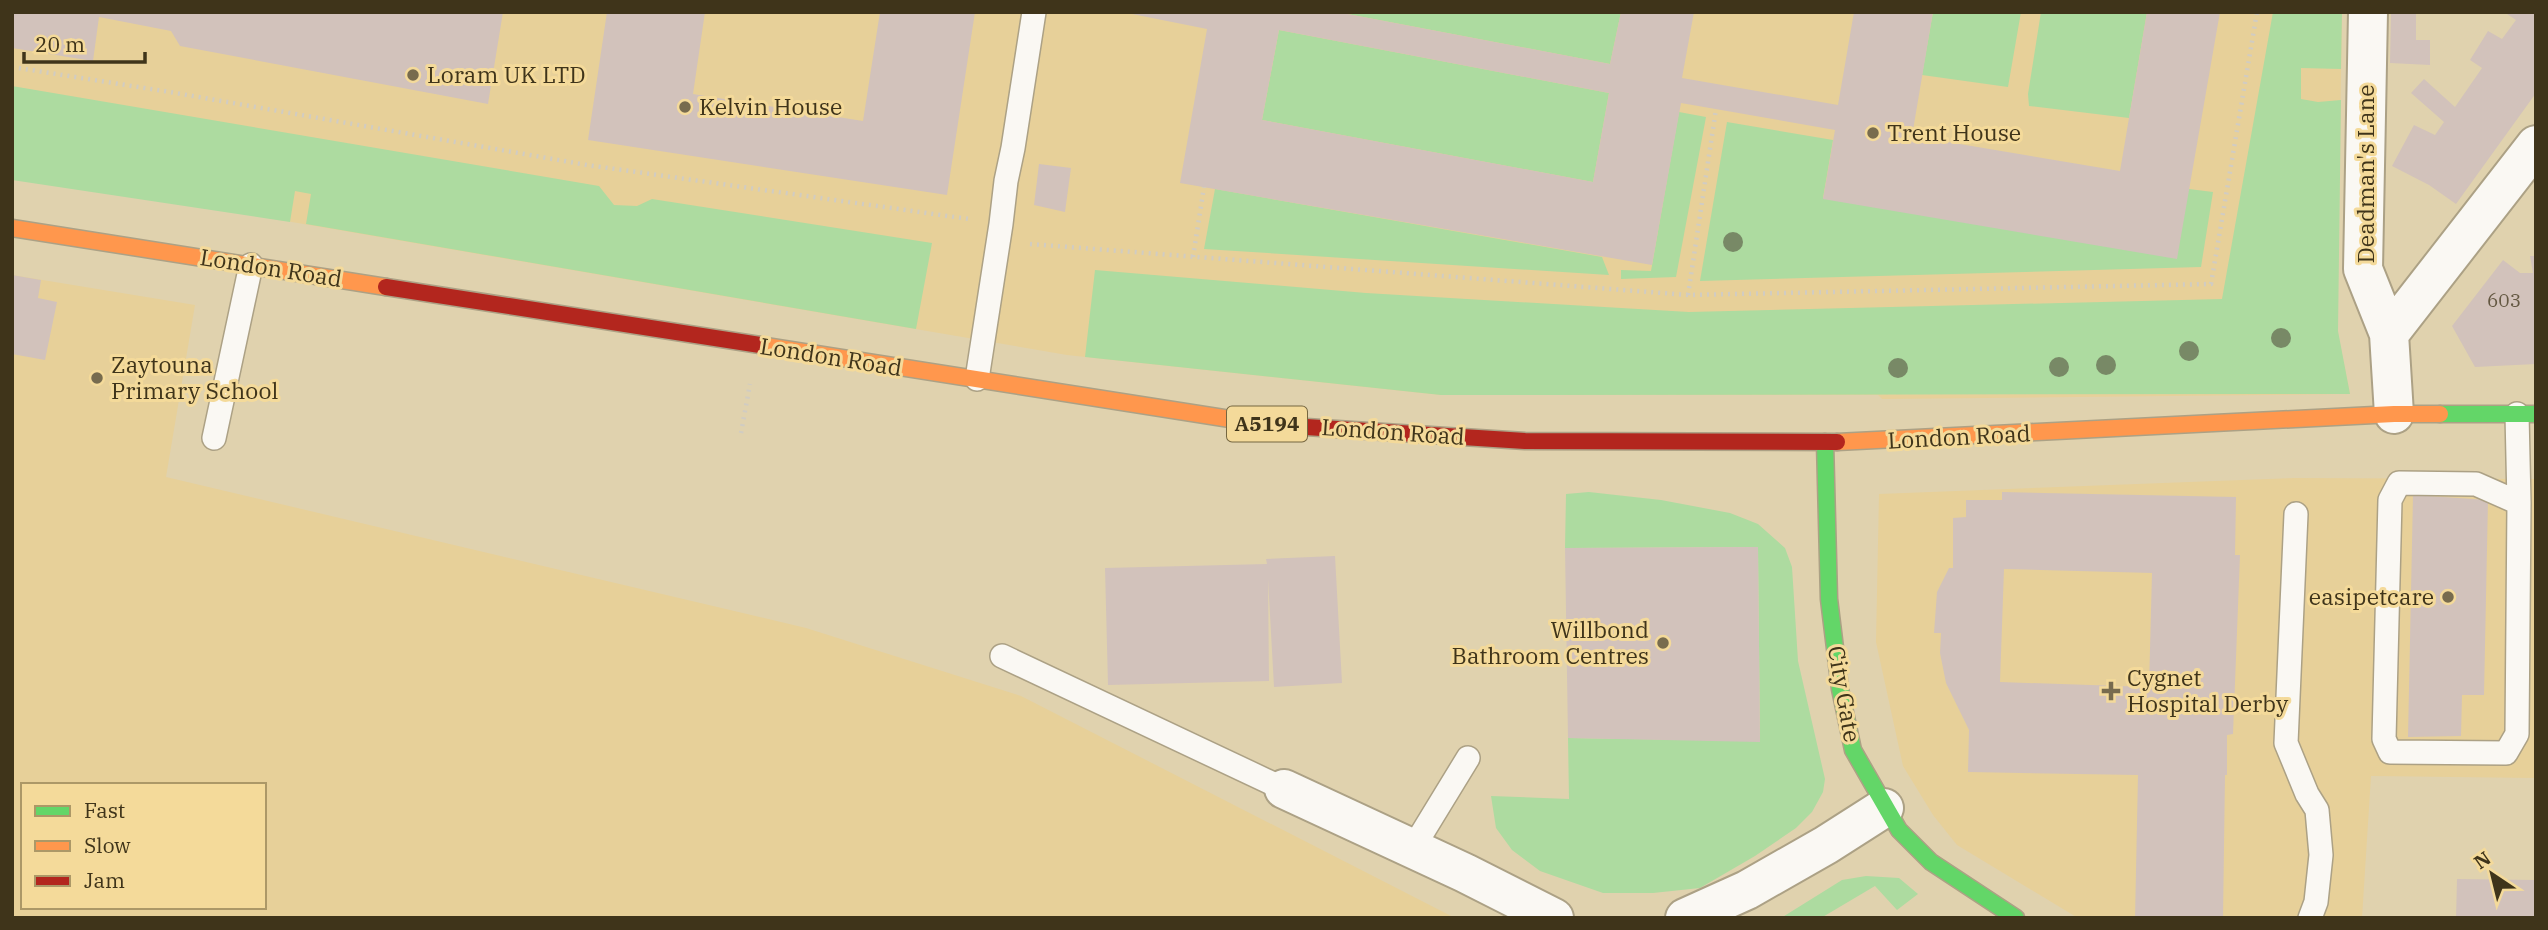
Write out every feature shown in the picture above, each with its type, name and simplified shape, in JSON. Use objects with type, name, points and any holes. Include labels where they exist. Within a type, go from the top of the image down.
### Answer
[{"type":"main road","name":"London Road","points":[[12,228],[1262,424],[1525,441],[1825,442],[2394,414],[2526,414]]},
{"type":"main road","name":"City Gate","points":[[1825,442],[1829,599],[1840,689],[1853,750],[1899,830],[1931,862],[2016,918]]},
{"type":"street","name":"Deadman's Lane","points":[[2368,12],[2363,269],[2389,334],[2394,414]]},
{"type":"street","points":[[2389,334],[2536,145]]},
{"type":"street","points":[[1284,789],[1413,848],[1554,918]]},
{"type":"street","points":[[1699,915],[1826,845],[1884,807]]},
{"type":"lane","points":[[977,379],[1034,12]]},
{"type":"lane","points":[[214,438],[251,265]]},
{"type":"lane","points":[[2519,503],[2476,484],[2399,483],[2389,500],[2384,739],[2390,752],[2506,753],[2517,734],[2519,503],[2526,414]]},
{"type":"lane","points":[[2296,514],[2286,743],[2306,794],[2317,810],[2321,855],[2315,902],[2310,918]]},
{"type":"lane","points":[[1002,656],[1284,789]]},
{"type":"lane","points":[[1413,848],[1468,758]]},
{"type":"path","points":[[12,67],[1000,233],[1193,257],[1688,295],[2211,284],[2257,12]]},
{"type":"path","points":[[1688,295],[1716,109]]},
{"type":"path","points":[[1193,257],[1204,187]]},
{"type":"path","points":[[741,433],[757,345]]},
{"type":"shaded area","points":[[12,12],[2342,12],[2337,329],[2350,394],[1882,399],[1878,395],[1441,395],[1067,355],[12,174]]},
{"type":"shaded area","points":[[12,275],[195,305],[166,477],[806,628],[1021,696],[1455,918],[12,918]]},
{"type":"shaded area","name":"Cygnet Hospital Derby","points":[[2295,478],[2536,479],[2536,778],[2371,776],[2362,918],[2078,918],[1957,845],[1933,815],[1903,766],[1876,642],[1879,494]]},
{"type":"green space","points":[[1337,12],[1621,12],[1610,64]]},
{"type":"green space","points":[[1933,12],[2021,12],[2008,87],[1922,75]]},
{"type":"green space","points":[[2041,12],[2147,12],[2129,118],[2029,106],[2028,94]]},
{"type":"green space","points":[[2273,12],[2342,12],[2341,69],[2301,68],[2301,99],[2318,102],[2341,100],[2338,331],[2350,394],[1441,395],[1085,357],[1095,270],[1366,293],[1689,312],[2222,299]]},
{"type":"green space","points":[[1279,30],[1609,93],[1593,182],[1262,120]]},
{"type":"green space","points":[[12,86],[599,186],[614,205],[637,206],[652,199],[932,243],[916,329],[306,224],[311,194],[295,191],[290,222],[12,180]]},
{"type":"green space","points":[[1679,112],[1706,117],[1676,277],[1621,279],[1621,270],[1651,271]]},
{"type":"green space","points":[[1727,122],[1833,140],[1823,198],[2189,189],[2213,192],[2201,267],[1700,281]]},
{"type":"green space","points":[[1215,189],[1602,257],[1609,275],[1204,249]]},
{"type":"green space","points":[[1589,492],[1661,500],[1730,513],[1758,524],[1785,548],[1792,567],[1798,661],[1825,779],[1823,792],[1812,812],[1796,828],[1700,888],[1653,893],[1603,893],[1540,871],[1512,850],[1496,828],[1491,796],[1569,799],[1568,738],[1760,741],[1758,547],[1565,548],[1566,494]]},
{"type":"green space","points":[[1866,876],[1899,878],[1918,894],[1897,910],[1875,886],[1821,918],[1781,918],[1842,880]]},
{"type":"building","name":"Loram UK LTD","points":[[12,12],[503,12],[488,104],[180,46],[171,31],[99,17],[93,61],[12,48]]},
{"type":"building","name":"Kelvin House","points":[[607,12],[705,12],[693,94],[863,121],[880,12],[975,12],[947,195],[588,140]]},
{"type":"building","points":[[1122,12],[1337,12],[1610,64],[1621,12],[1694,12],[1682,78],[1838,105],[1854,12],[1933,12],[1912,136],[2120,171],[2147,12],[2220,12],[2177,259],[1823,199],[1835,130],[1681,103],[1652,265],[1180,183],[1207,29]],"holes":[[[1279,30],[1609,93],[1593,182],[1262,120]]]},
{"type":"building","points":[[2391,12],[2416,12],[2416,40],[2430,40],[2430,65],[2390,63]]},
{"type":"building","points":[[2504,12],[2536,12],[2536,93],[2456,204],[2429,185],[2392,166],[2414,125],[2435,135],[2444,122],[2411,93],[2424,79],[2455,107],[2482,68],[2470,60],[2488,31],[2502,39],[2516,20]]},
{"type":"building","points":[[1039,164],[1071,168],[1065,212],[1034,205]]},
{"type":"building","points":[[2530,256],[2536,256],[2536,364],[2475,367],[2452,326],[2503,260],[2520,273],[2533,273]]},
{"type":"building","points":[[12,275],[41,280],[38,298],[57,302],[45,360],[12,354]]},
{"type":"building","points":[[2002,492],[2236,497],[2235,555],[2240,555],[2233,734],[2227,735],[2225,775],[2223,918],[2135,918],[2138,775],[1968,772],[1969,730],[1946,683],[1940,653],[1941,633],[1934,633],[1937,592],[1949,568],[1953,568],[1953,518],[1966,517],[1966,500],[2002,500]],"holes":[[[2004,569],[2152,573],[2149,687],[2000,682]]]},
{"type":"building","name":"easipetcare","points":[[2413,495],[2488,500],[2484,695],[2462,695],[2461,736],[2408,737]]},
{"type":"building","name":"Willbond Bathroom Centres","points":[[1758,547],[1760,742],[1568,738],[1565,548]]},
{"type":"building","points":[[1335,556],[1342,683],[1274,687],[1268,579],[1269,681],[1108,685],[1105,568],[1267,564],[1266,559]]},
{"type":"building","points":[[2457,879],[2536,880],[2536,918],[2456,918]]},
{"type":"traffic: fast","points":[[2440,414],[2536,414]]},
{"type":"traffic: fast","points":[[1825,442],[1829,599],[1840,689],[1853,750],[1899,830],[1931,862],[2016,918]]},
{"type":"traffic: slow","points":[[12,228],[386,287]]},
{"type":"traffic: slow","points":[[760,345],[1262,424],[1306,427]]},
{"type":"traffic: slow","points":[[1837,442],[2394,414],[2440,414]]},
{"type":"traffic: jam","points":[[386,287],[760,345]]},
{"type":"traffic: jam","points":[[1306,427],[1525,441],[1837,442]]},
{"type":"place","name":"Loram UK LTD","points":[[413,75]]},
{"type":"place","name":"Kelvin House","points":[[685,107]]},
{"type":"place","name":"Trent House","points":[[1873,133]]},
{"type":"place","name":"Zaytouna Primary School","points":[[97,378]]},
{"type":"place","name":"easipetcare","points":[[2448,597]]},
{"type":"place","name":"Willbond Bathroom Centres","points":[[1663,643]]},
{"type":"place","name":"Cygnet Hospital Derby","points":[[2111,691]]}]
